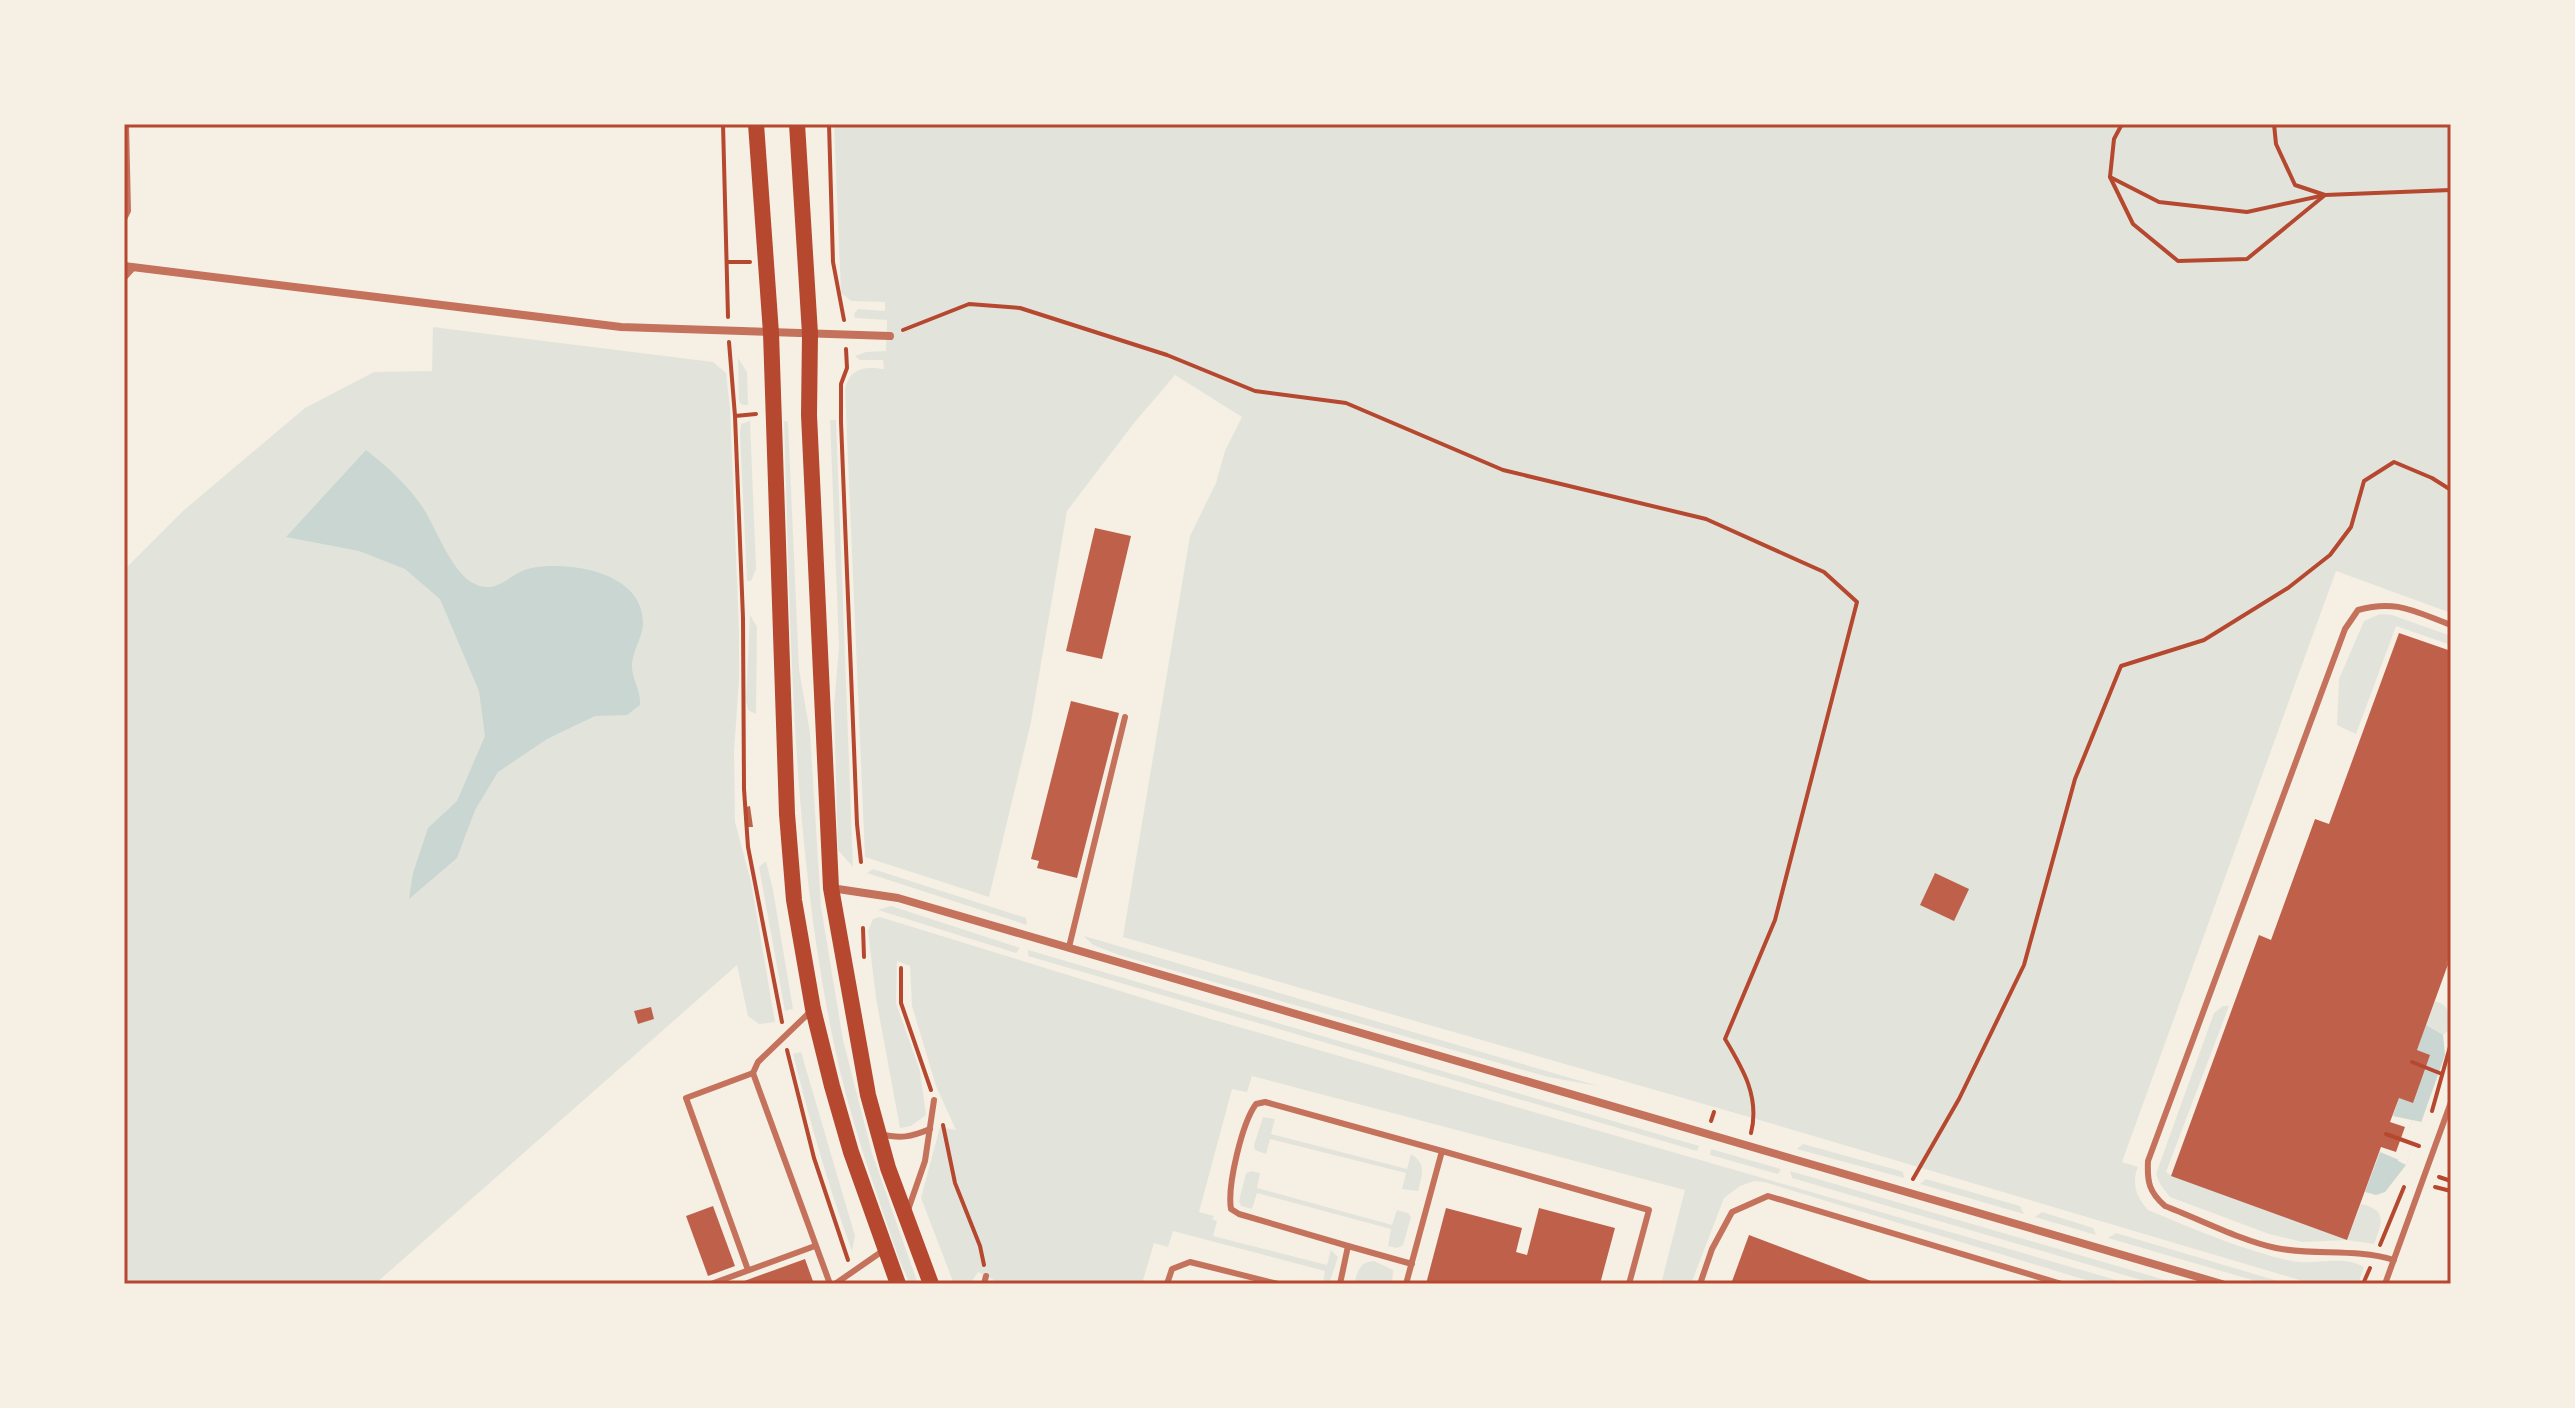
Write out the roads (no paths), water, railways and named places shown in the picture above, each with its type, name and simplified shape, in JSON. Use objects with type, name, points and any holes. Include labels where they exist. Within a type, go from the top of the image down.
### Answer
[{"type":"main road","points":[[756,124],[771,333],[787,814],[794,900],[813,1009],[851,1152],[898,1284]]},
{"type":"main road","points":[[797,124],[810,334],[809,415],[831,888],[868,1095],[905,1217],[931,1284]]},
{"type":"street","points":[[129,266],[621,327],[890,336]]},
{"type":"street","points":[[831,888],[898,898],[2222,1284]]},
{"type":"lane","points":[[124,219],[128,211],[126,124]]},
{"type":"lane","points":[[124,278],[129,266]]},
{"type":"lane","points":[[2394,1260],[2344,1251],[2299,1252],[2273,1247],[2165,1206],[2152,1194],[2147,1180],[2148,1161],[2345,629],[2358,610],[2377,605],[2395,605],[2451,625]]},
{"type":"lane","points":[[1069,947],[1125,717]]},
{"type":"lane","points":[[813,1009],[758,1062],[753,1073],[815,1246],[832,1284],[884,1250]]},
{"type":"lane","points":[[748,1270],[686,1098],[753,1073]]},
{"type":"lane","points":[[905,1217],[925,1161],[934,1100]]},
{"type":"lane","points":[[1412,1264],[1239,1214],[1231,1209],[1229,1197],[1239,1152],[1250,1111],[1256,1104],[1265,1102],[1649,1210],[1629,1284]]},
{"type":"lane","points":[[2385,1284],[2451,1102]]},
{"type":"lane","points":[[879,1134],[898,1139],[909,1138],[930,1129]]},
{"type":"lane","points":[[1406,1284],[1442,1151]]},
{"type":"lane","points":[[1700,1284],[1712,1249],[1732,1212],[1768,1196],[2062,1284]]},
{"type":"lane","points":[[711,1284],[815,1246]]},
{"type":"lane","points":[[1340,1284],[1348,1246]]},
{"type":"lane","points":[[1167,1284],[1172,1269],[1190,1262],[1276,1284]]}]
